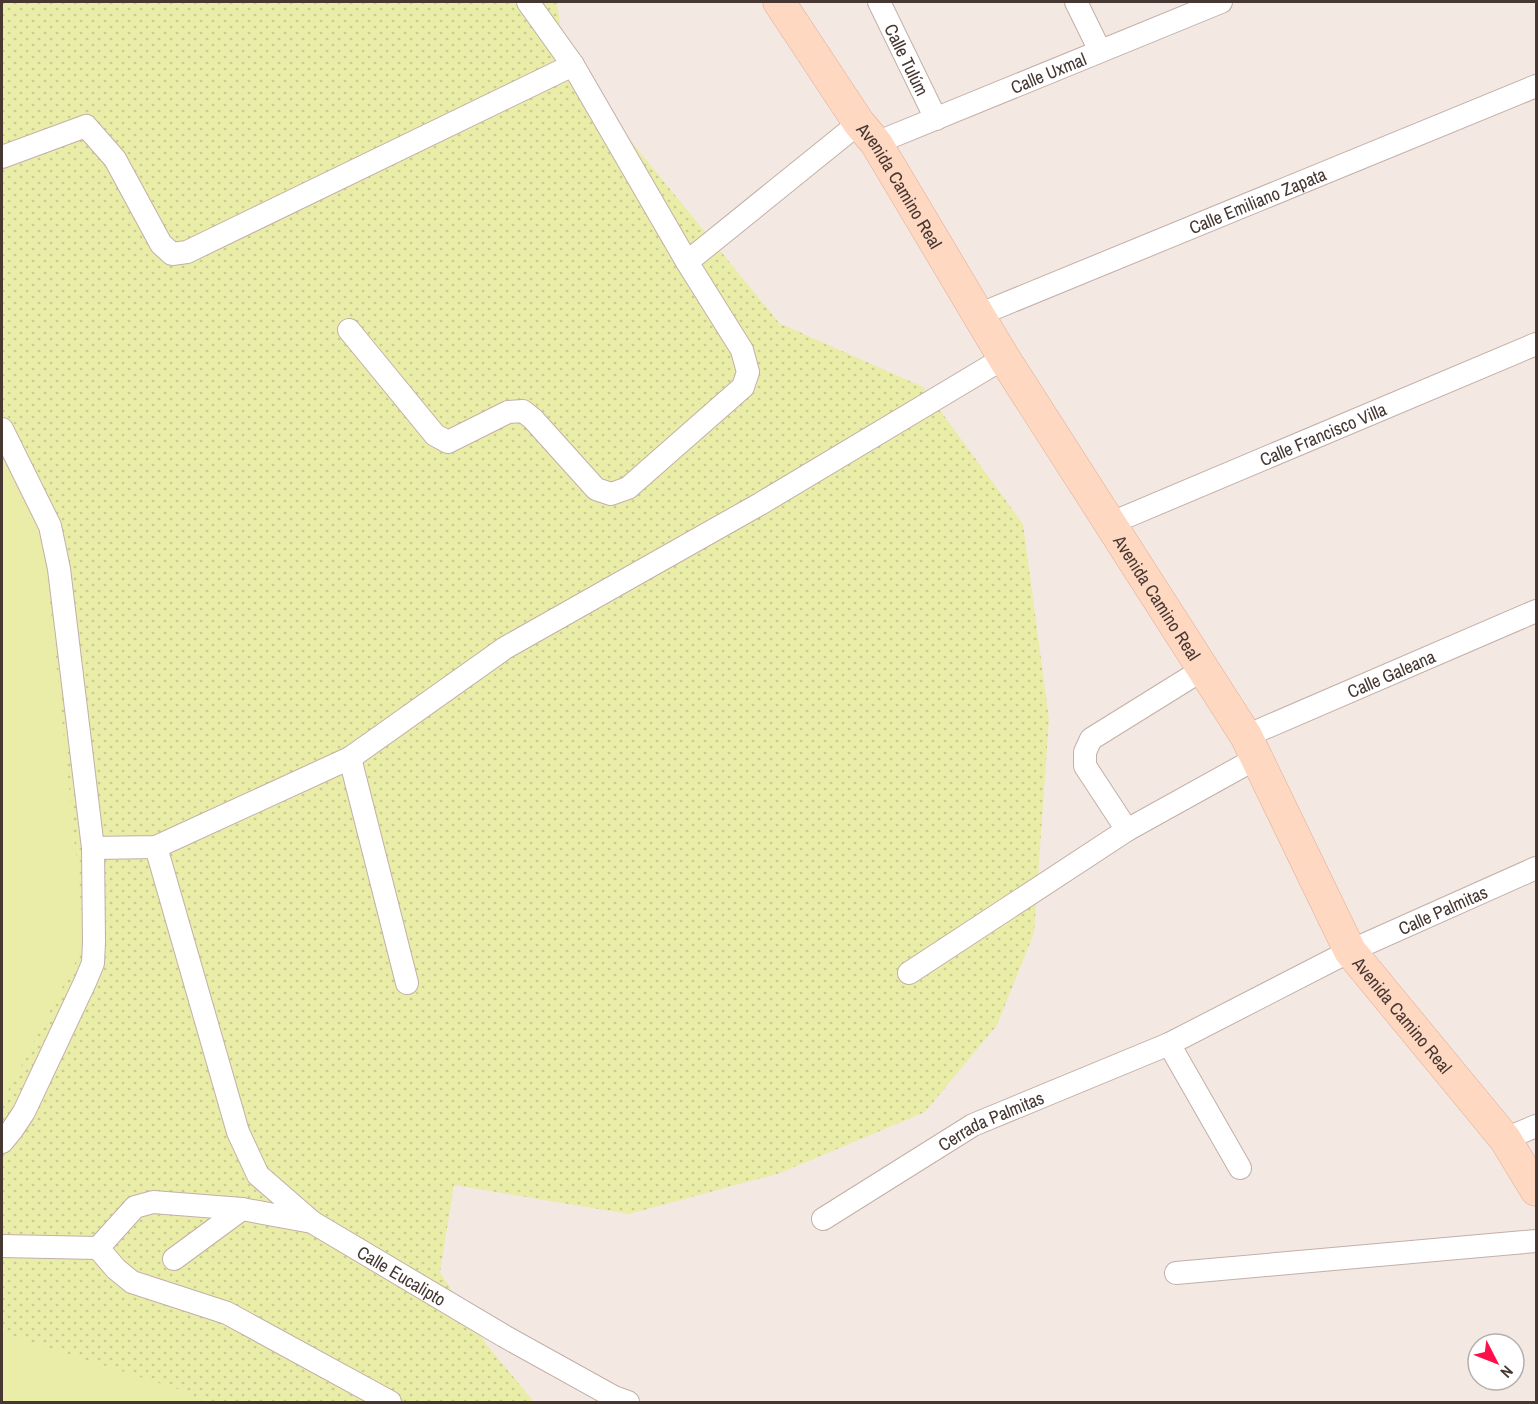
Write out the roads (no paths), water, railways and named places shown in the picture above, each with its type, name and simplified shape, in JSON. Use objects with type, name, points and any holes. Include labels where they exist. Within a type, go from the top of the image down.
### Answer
[{"type":"street","points":[[349,330],[435,435],[448,442],[508,412],[523,411],[533,419],[596,489],[611,494],[628,488],[743,387],[748,372],[742,350],[687,262],[573,65],[528,2]]},
{"type":"street","name":"Avenida Camino Real","points":[[779,2],[868,133],[1004,358],[1251,747],[1350,951],[1505,1139],[1536,1190]]},
{"type":"street","name":"Calle Tulúm","points":[[879,2],[936,119]]},
{"type":"street","points":[[1076,2],[1101,51]]},
{"type":"street","name":"Calle Uxmal","points":[[687,262],[868,133],[936,119],[1221,2]]},
{"type":"street","points":[[2,157],[86,126],[115,159],[161,244],[171,254],[187,252],[573,65]]},
{"type":"street","name":"Calle Emiliano Zapata","points":[[978,315],[1536,86]]},
{"type":"street","name":"Calle Francisco Villa","points":[[1109,524],[1536,344]]},
{"type":"street","points":[[93,848],[156,847],[350,758],[505,648],[760,504],[1004,358]]},
{"type":"street","points":[[2,429],[50,525],[60,569],[93,848],[94,942],[93,963],[24,1112],[2,1142]]},
{"type":"street","name":"Calle Galeana","points":[[909,973],[1251,747],[1536,611]]},
{"type":"street","points":[[1127,830],[1085,766],[1085,752],[1091,740],[1203,670]]},
{"type":"street","points":[[350,758],[407,982]]},
{"type":"street","points":[[156,847],[238,1132],[258,1175],[312,1222]]},
{"type":"street","name":"Calle Palmitas","points":[[1350,951],[1536,868]]},
{"type":"street","name":"Cerrada Palmitas","points":[[823,1219],[973,1125],[1169,1044],[1350,951]]},
{"type":"street","points":[[1169,1044],[1240,1168]]},
{"type":"street","points":[[1505,1139],[1536,1126]]},
{"type":"street","name":"Calle Eucalipto","points":[[98,1248],[135,1207],[153,1202],[242,1209],[312,1222],[504,1336],[614,1397],[628,1402]]},
{"type":"street","points":[[174,1259],[242,1209]]},
{"type":"street","points":[[1176,1273],[1536,1241]]},
{"type":"street","points":[[2,1246],[98,1248],[116,1269],[132,1282],[227,1313],[390,1402]]}]
